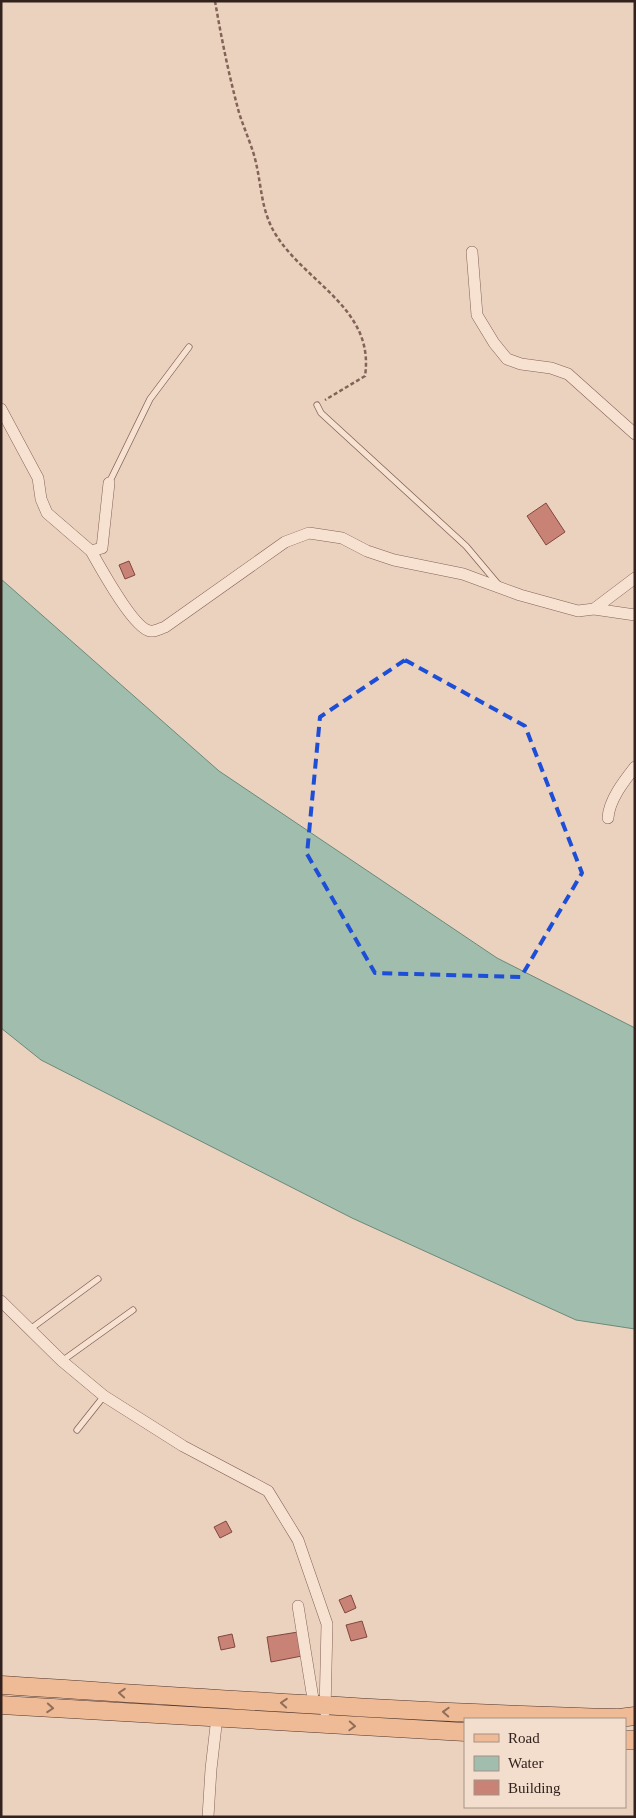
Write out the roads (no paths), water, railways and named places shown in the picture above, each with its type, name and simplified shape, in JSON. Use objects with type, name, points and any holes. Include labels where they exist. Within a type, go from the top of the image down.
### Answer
[{"type":"main road","points":[[1,1685],[320,1706],[518,1716],[619,1718],[635,1716]]},
{"type":"main road","points":[[1,1705],[464,1732]]},
{"type":"street","points":[[472,252],[477,315],[494,343],[507,359],[521,364],[551,368],[568,374],[635,434]]},
{"type":"street","points":[[1,408],[38,478],[41,499],[47,513],[91,551],[125,607],[144,628],[151,632],[165,627],[285,542],[308,533],[342,538],[367,551],[394,560],[463,574],[501,588],[578,610],[635,615]]},
{"type":"street","points":[[91,551],[97,551],[102,548],[109,482]]},
{"type":"street","points":[[594,610],[635,578]]},
{"type":"street","points":[[608,818],[608,811],[625,780],[635,767]]},
{"type":"street","points":[[1,1301],[62,1361],[104,1396],[183,1446],[268,1491],[298,1540],[327,1624],[320,1724]]},
{"type":"street","points":[[298,1606],[320,1706]]},
{"type":"street","points":[[208,1817],[210,1769],[217,1717]]},
{"type":"lane","points":[[109,482],[150,399],[189,347]]},
{"type":"lane","points":[[317,405],[321,413],[466,546],[501,588]]},
{"type":"lane","points":[[29,1330],[98,1279]]},
{"type":"lane","points":[[62,1361],[133,1310]]},
{"type":"lane","points":[[77,1430],[104,1396]]},
{"type":"water","points":[[1,579],[219,771],[497,958],[635,1028],[635,1329],[576,1320],[352,1218],[41,1060],[1,1028]]}]
